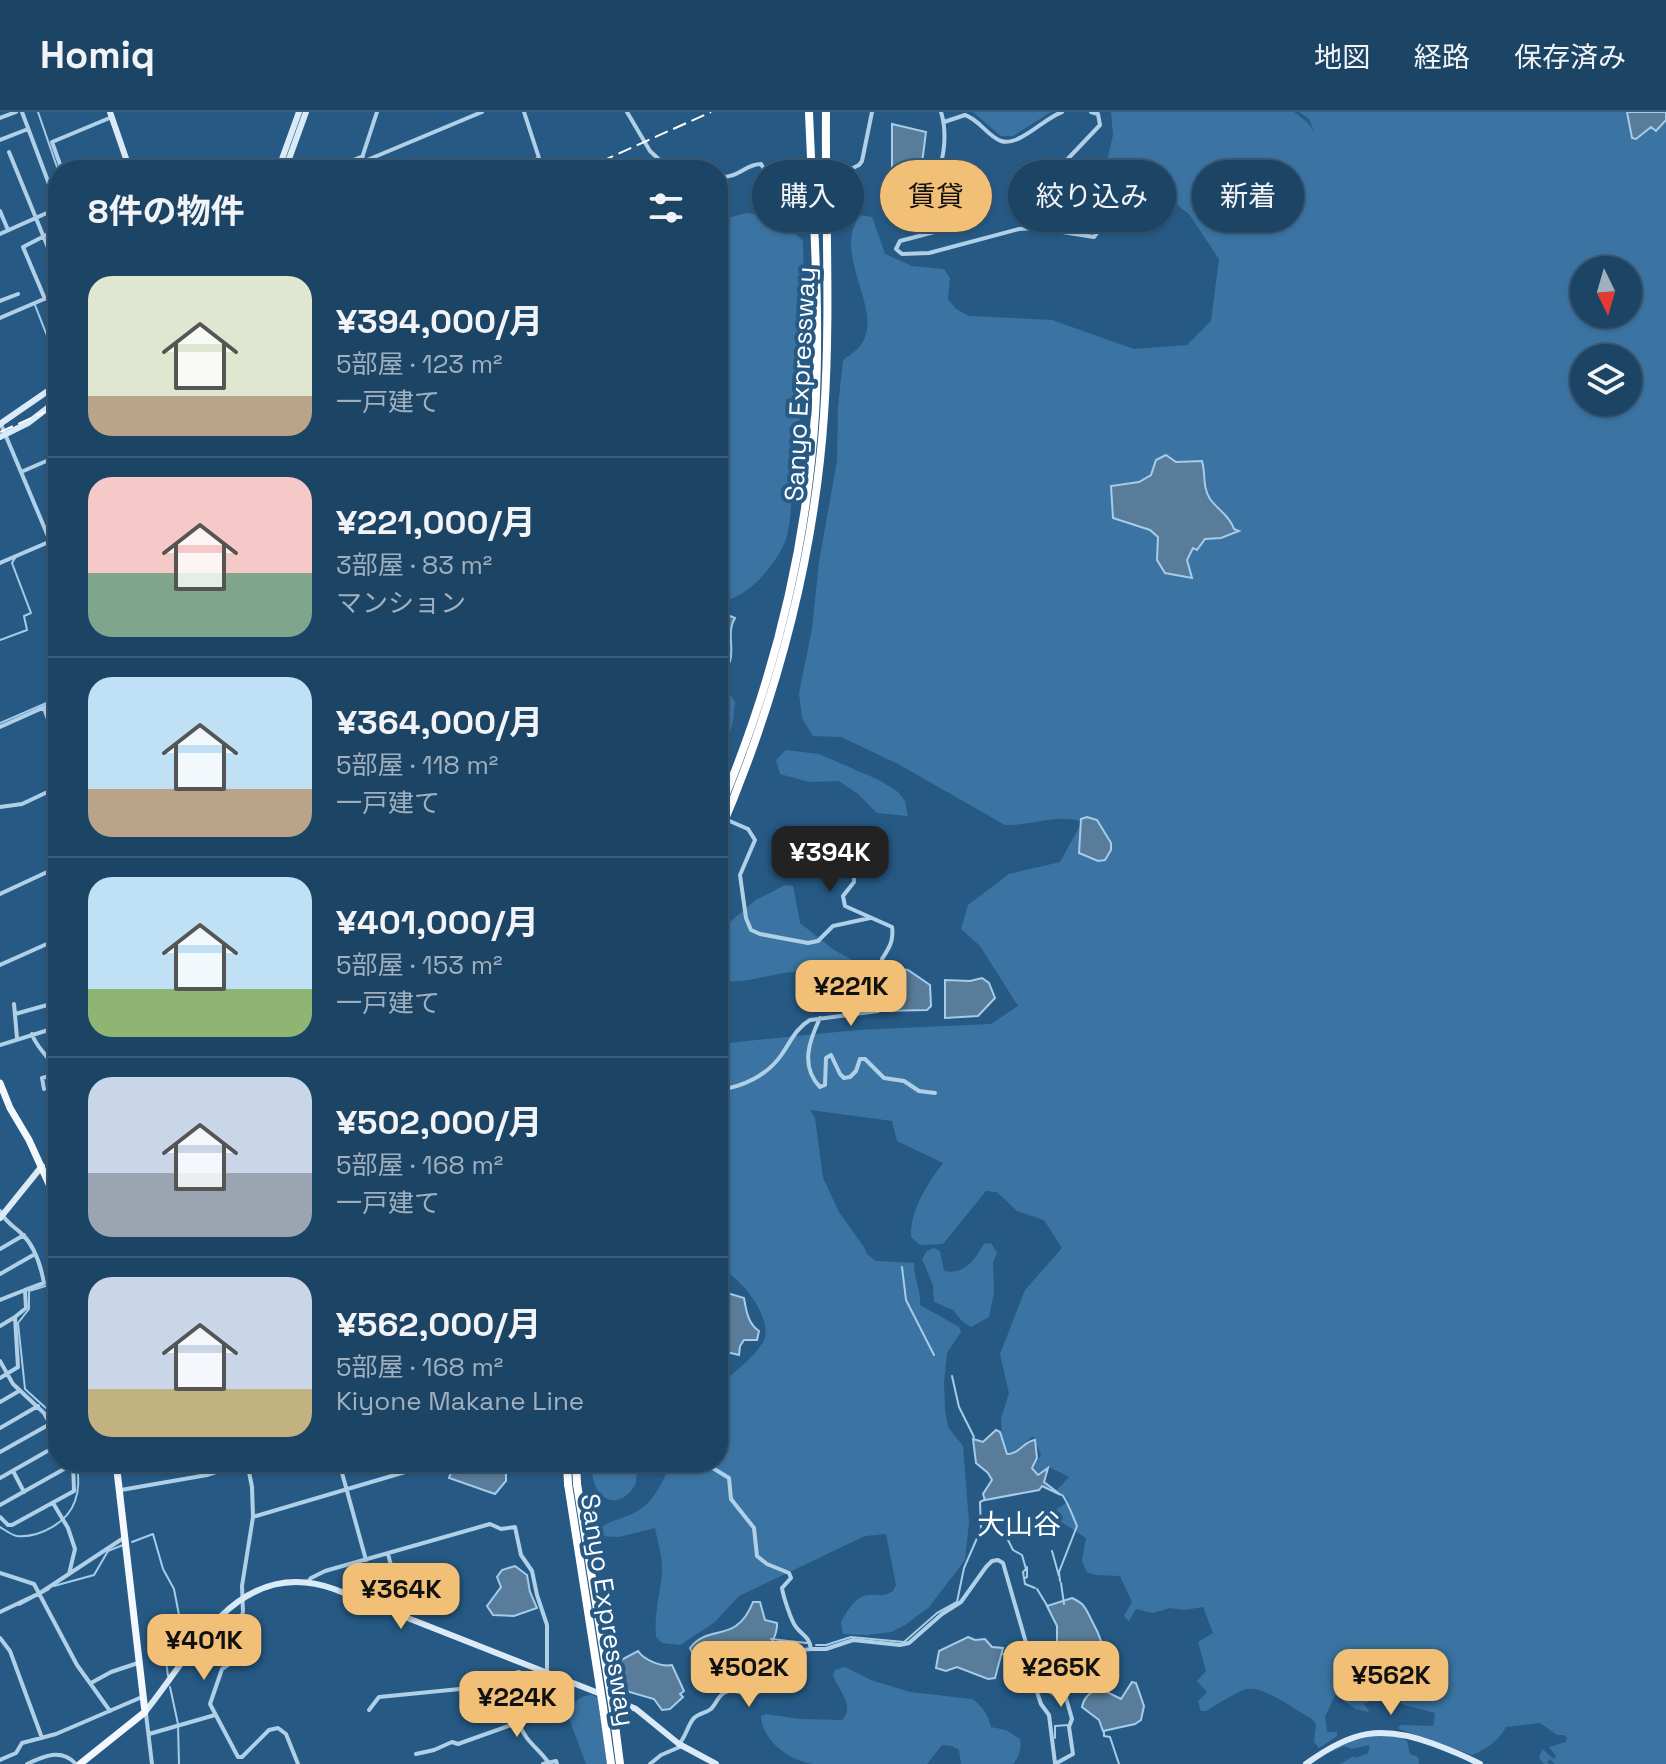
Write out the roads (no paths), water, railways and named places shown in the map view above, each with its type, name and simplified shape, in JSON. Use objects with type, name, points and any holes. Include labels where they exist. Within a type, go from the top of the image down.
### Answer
[{"type":"highway","name":"Sanyo Expressway","points":[[728,788],[755,719],[777,644],[801,535],[809,477],[817,327],[809,112]]},
{"type":"highway","name":"Sanyo Expressway","points":[[728,813],[775,685],[798,598],[810,535],[826,373],[826,112]]},
{"type":"highway","name":"Sanyo Expressway","points":[[570,1472],[620,1764]]},
{"type":"highway","name":"Sanyo Expressway","points":[[573,1484],[575,1472]]},
{"type":"highway","name":"Sanyo Expressway","points":[[608,1708],[611,1764]]},
{"type":"main road","points":[[0,1083],[48,1180]]},
{"type":"main road","points":[[78,1764],[145,1712],[118,1472]]},
{"type":"street","points":[[0,118],[16,112]]},
{"type":"street","points":[[22,112],[48,182]]},
{"type":"street","points":[[282,160],[299,112]]},
{"type":"street","points":[[289,160],[306,112]]},
{"type":"street","points":[[361,160],[377,112]]},
{"type":"street","points":[[361,160],[482,112]]},
{"type":"street","points":[[524,112],[539,158],[536,160]]},
{"type":"street","points":[[627,112],[650,151],[660,160]]},
{"type":"street","points":[[862,160],[872,112]]},
{"type":"street","points":[[941,112],[944,140],[938,173],[925,186],[902,200],[902,204],[908,209],[932,207],[944,210],[949,217],[949,225],[942,230],[900,241],[896,249],[902,254],[929,253],[1019,229],[1037,228],[1094,237],[1101,228],[1069,209],[1055,184],[1061,166],[1100,125],[1098,114],[1091,112]]},
{"type":"street","points":[[944,122],[965,115],[981,124],[999,141],[1012,142],[1062,112]]},
{"type":"street","points":[[58,160],[52,142],[111,115],[127,160]]},
{"type":"street","points":[[0,140],[28,129]]},
{"type":"street","points":[[9,152],[48,248]]},
{"type":"street","points":[[728,178],[752,166]]},
{"type":"street","points":[[0,211],[8,230]]},
{"type":"street","points":[[0,234],[48,212]]},
{"type":"street","points":[[44,298],[23,247],[48,234]]},
{"type":"street","points":[[0,301],[18,294]]},
{"type":"street","points":[[0,318],[48,297]]},
{"type":"street","points":[[48,391],[0,423],[2,436],[48,535]]},
{"type":"street","points":[[2,436],[46,411]]},
{"type":"street","points":[[21,472],[48,460]]},
{"type":"street","points":[[0,563],[48,541]]},
{"type":"street","points":[[0,727],[48,706]]},
{"type":"street","points":[[44,708],[48,719]]},
{"type":"street","points":[[0,807],[22,804],[48,792]]},
{"type":"street","points":[[728,819],[748,829],[755,840],[740,875],[746,918],[751,930],[808,943],[818,941],[833,926],[870,918]]},
{"type":"street","points":[[728,1088],[764,1072],[781,1057],[803,1024],[820,1018],[878,1011],[884,970],[882,959],[892,944],[893,935],[892,927],[845,906],[843,896],[854,882],[854,860],[858,850]]},
{"type":"street","points":[[0,894],[48,872]]},
{"type":"street","points":[[0,965],[48,943]]},
{"type":"street","points":[[14,1004],[17,1039]]},
{"type":"street","points":[[15,1014],[48,1005]]},
{"type":"street","points":[[820,1018],[807,1052],[809,1069],[820,1087],[825,1085],[826,1058],[831,1055],[844,1078],[856,1071],[860,1059],[865,1059],[884,1078],[904,1081],[919,1091],[935,1093]]},
{"type":"street","points":[[0,1045],[48,1030]]},
{"type":"street","points":[[32,1034],[35,1046],[48,1058]]},
{"type":"street","points":[[44,1089],[42,1078],[48,1076]]},
{"type":"street","points":[[0,1300],[44,1283],[35,1254],[24,1235],[1,1215],[42,1166]]},
{"type":"street","points":[[0,1249],[24,1235]]},
{"type":"street","points":[[0,1274],[35,1254]]},
{"type":"street","points":[[0,1326],[26,1308],[25,1290]]},
{"type":"street","points":[[0,1378],[18,1367],[15,1317]]},
{"type":"street","points":[[0,1361],[19,1391],[38,1406],[48,1421]]},
{"type":"street","points":[[0,1402],[19,1391]]},
{"type":"street","points":[[0,1428],[38,1406]]},
{"type":"street","points":[[0,1451],[48,1425]]},
{"type":"street","points":[[0,1478],[48,1448]]},
{"type":"street","points":[[13,1471],[24,1492]]},
{"type":"street","points":[[0,1505],[58,1472]]},
{"type":"street","points":[[0,1517],[12,1525],[74,1491],[73,1472]]},
{"type":"street","points":[[121,1490],[216,1472]]},
{"type":"street","points":[[238,1757],[210,1704],[222,1669],[234,1661],[232,1641],[243,1612],[241,1597],[253,1517],[250,1472]]},
{"type":"street","points":[[342,1472],[366,1560]]},
{"type":"street","points":[[253,1517],[407,1472]]},
{"type":"street","points":[[719,1472],[729,1478],[731,1499],[754,1528],[757,1556],[789,1573],[791,1578],[782,1588],[783,1594],[792,1621],[810,1639],[811,1649]]},
{"type":"street","points":[[53,1502],[75,1551],[68,1568],[69,1574]]},
{"type":"street","points":[[308,1582],[325,1571],[490,1524],[501,1529],[515,1527],[521,1555],[532,1571],[547,1625],[547,1673]]},
{"type":"street","points":[[0,1612],[40,1595],[126,1536]]},
{"type":"street","points":[[388,1553],[405,1617]]},
{"type":"street","points":[[650,1764],[658,1756],[681,1745],[694,1718],[712,1708],[723,1693],[732,1690],[757,1694],[776,1663],[796,1652],[826,1649],[853,1640],[900,1645],[909,1643],[961,1602],[986,1567],[998,1560],[1005,1566],[1010,1579],[1014,1605],[1031,1660],[1032,1677],[1041,1704],[1049,1715],[1055,1764],[1073,1754],[1069,1727],[1072,1719],[1066,1698],[1069,1681],[1051,1674],[1041,1659],[1031,1660]]},
{"type":"street","points":[[0,1573],[34,1584],[77,1665],[110,1711]]},
{"type":"street","points":[[152,1764],[145,1712],[218,1618],[241,1597],[277,1583],[308,1582],[334,1589],[636,1709],[681,1745],[716,1764]]},
{"type":"street","points":[[0,1638],[10,1651],[42,1738]]},
{"type":"street","points":[[90,1683],[111,1672],[140,1663]]},
{"type":"street","points":[[416,1754],[452,1742],[458,1744],[550,1709],[538,1669]]},
{"type":"street","points":[[369,1710],[379,1697],[460,1689],[470,1691],[479,1682],[519,1672],[541,1682]]},
{"type":"street","points":[[0,1760],[12,1755],[22,1743],[42,1738],[145,1696]]},
{"type":"street","points":[[149,1734],[215,1715]]},
{"type":"street","points":[[519,1723],[525,1740],[536,1747],[545,1763],[556,1761],[557,1764]]},
{"type":"street","points":[[233,1764],[269,1730],[278,1728],[286,1734],[298,1764]]},
{"type":"street","points":[[1306,1764],[1339,1742],[1358,1735],[1382,1732],[1424,1740],[1480,1764]]},
{"type":"street","points":[[27,1764],[58,1754],[78,1764]]},
{"type":"street","points":[[12,1755],[13,1764]]},
{"type":"waterway","points":[[38,112],[55,160]]},
{"type":"waterway","points":[[35,305],[48,338]]},
{"type":"waterway","points":[[0,640],[27,630],[24,616],[31,613],[12,563],[15,558]]},
{"type":"waterway","points":[[0,723],[48,702]]},
{"type":"waterway","points":[[902,1267],[906,1300],[934,1355]]},
{"type":"waterway","points":[[48,1285],[29,1291],[29,1309],[18,1323],[25,1389],[48,1410]]},
{"type":"waterway","points":[[952,1376],[959,1407],[974,1437]]},
{"type":"waterway","points":[[0,1527],[15,1535],[26,1536],[60,1522],[77,1496],[78,1472]]},
{"type":"waterway","points":[[1060,1581],[1059,1572],[1077,1526],[1062,1495]]},
{"type":"waterway","points":[[816,1645],[851,1637],[904,1642],[937,1613],[957,1602],[964,1568],[981,1529],[980,1502],[984,1500]]},
{"type":"waterway","points":[[1013,1521],[1007,1538],[1013,1550],[1022,1555],[1026,1569],[1023,1572],[1025,1584],[1035,1588]]},
{"type":"waterway","points":[[132,1542],[153,1534],[163,1569],[174,1589],[179,1615],[176,1632],[165,1652],[168,1676]]},
{"type":"waterway","points":[[54,1586],[94,1575],[108,1551],[123,1545]]},
{"type":"waterway","points":[[1052,1551],[1059,1576]]},
{"type":"waterway","points":[[1025,1578],[1027,1567]]},
{"type":"waterway","points":[[1061,1583],[1064,1604]]},
{"type":"waterway","points":[[19,1605],[49,1589]]},
{"type":"waterway","points":[[1037,1589],[1048,1607]]},
{"type":"waterway","points":[[771,1639],[807,1643]]},
{"type":"waterway","points":[[1003,1654],[1023,1674],[1028,1675]]},
{"type":"waterway","points":[[1047,1662],[1057,1659]]},
{"type":"waterway","points":[[1035,1674],[1043,1689],[1065,1701]]},
{"type":"waterway","points":[[170,1687],[178,1724],[179,1764]]},
{"type":"waterway","points":[[1055,1738],[1055,1726],[1069,1725]]},
{"type":"waterway","points":[[1104,1731],[1104,1736],[1110,1737],[1119,1764]]},
{"type":"railway","points":[[604,160],[711,112]]},
{"type":"railway","points":[[0,432],[48,410]]},
{"type":"district","name":"大山谷","points":[[1019,1524]]}]
